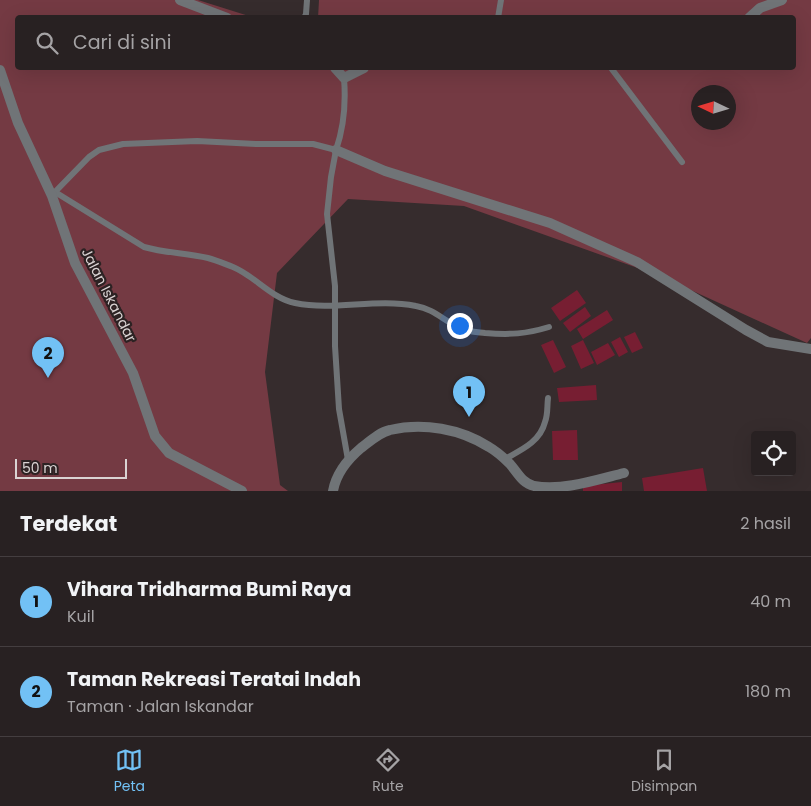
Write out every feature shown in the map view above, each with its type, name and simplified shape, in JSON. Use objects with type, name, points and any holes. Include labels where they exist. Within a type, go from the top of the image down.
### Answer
[{"type":"street","points":[[180,0],[219,15]]},
{"type":"street","points":[[752,15],[760,8],[782,0]]},
{"type":"street","name":"Jalan Iskandar","points":[[0,70],[18,123],[53,194],[76,263],[133,373],[155,436],[169,453],[242,491]]},
{"type":"street","points":[[337,70],[344,78],[360,70]]},
{"type":"street","points":[[336,150],[385,171],[550,223],[638,262],[768,342],[811,349]]},
{"type":"street","points":[[333,491],[335,481],[348,460],[373,438],[390,430],[420,427],[443,429],[466,435],[490,448],[505,459],[523,481],[532,486],[546,489],[570,489],[624,473]]},
{"type":"lane","points":[[306,15],[307,0]]},
{"type":"lane","points":[[498,15],[501,0]]},
{"type":"lane","points":[[613,70],[682,162]]},
{"type":"lane","points":[[344,78],[343,125],[331,177],[327,214],[336,305],[335,346],[339,409],[348,460]]},
{"type":"lane","points":[[336,150],[313,144],[197,141],[123,144],[99,150],[77,168],[53,194],[144,246],[156,250],[208,258],[236,268],[278,296],[295,303],[336,305],[391,302],[418,306],[436,312],[458,327],[468,331],[510,334],[529,333],[549,327]]},
{"type":"lane","points":[[505,459],[538,437],[546,422],[548,398]]},
{"type":"shaded area","points":[[0,0],[198,0],[246,15],[15,15],[15,70],[796,70],[796,15],[318,15],[319,0],[811,0],[811,338],[807,343],[660,276],[464,206],[348,199],[277,273],[265,372],[280,485],[288,491],[0,491]]},
{"type":"building","points":[[577,290],[586,303],[560,321],[551,308]]},
{"type":"building","points":[[585,307],[591,316],[570,332],[563,323]]},
{"type":"building","points":[[607,310],[613,320],[583,339],[577,329]]},
{"type":"building","points":[[635,332],[643,348],[632,353],[624,337]]},
{"type":"building","points":[[620,337],[628,352],[619,357],[611,342]]},
{"type":"building","points":[[553,340],[566,367],[554,373],[541,345]]},
{"type":"building","points":[[583,340],[594,363],[581,369],[571,346]]},
{"type":"building","points":[[608,343],[615,355],[597,365],[591,352]]},
{"type":"building","points":[[596,385],[597,400],[559,402],[557,388]]},
{"type":"building","points":[[577,430],[578,460],[553,460],[552,431]]},
{"type":"building","points":[[703,468],[707,491],[644,491],[642,478]]},
{"type":"building","points":[[622,482],[622,491],[583,491],[583,486]]},
{"type":"place","name":"Taman Rekreasi Teratai Indah","points":[[48,378]]},
{"type":"place","name":"Vihara Tridharma Bumi Raya","points":[[469,417]]}]
